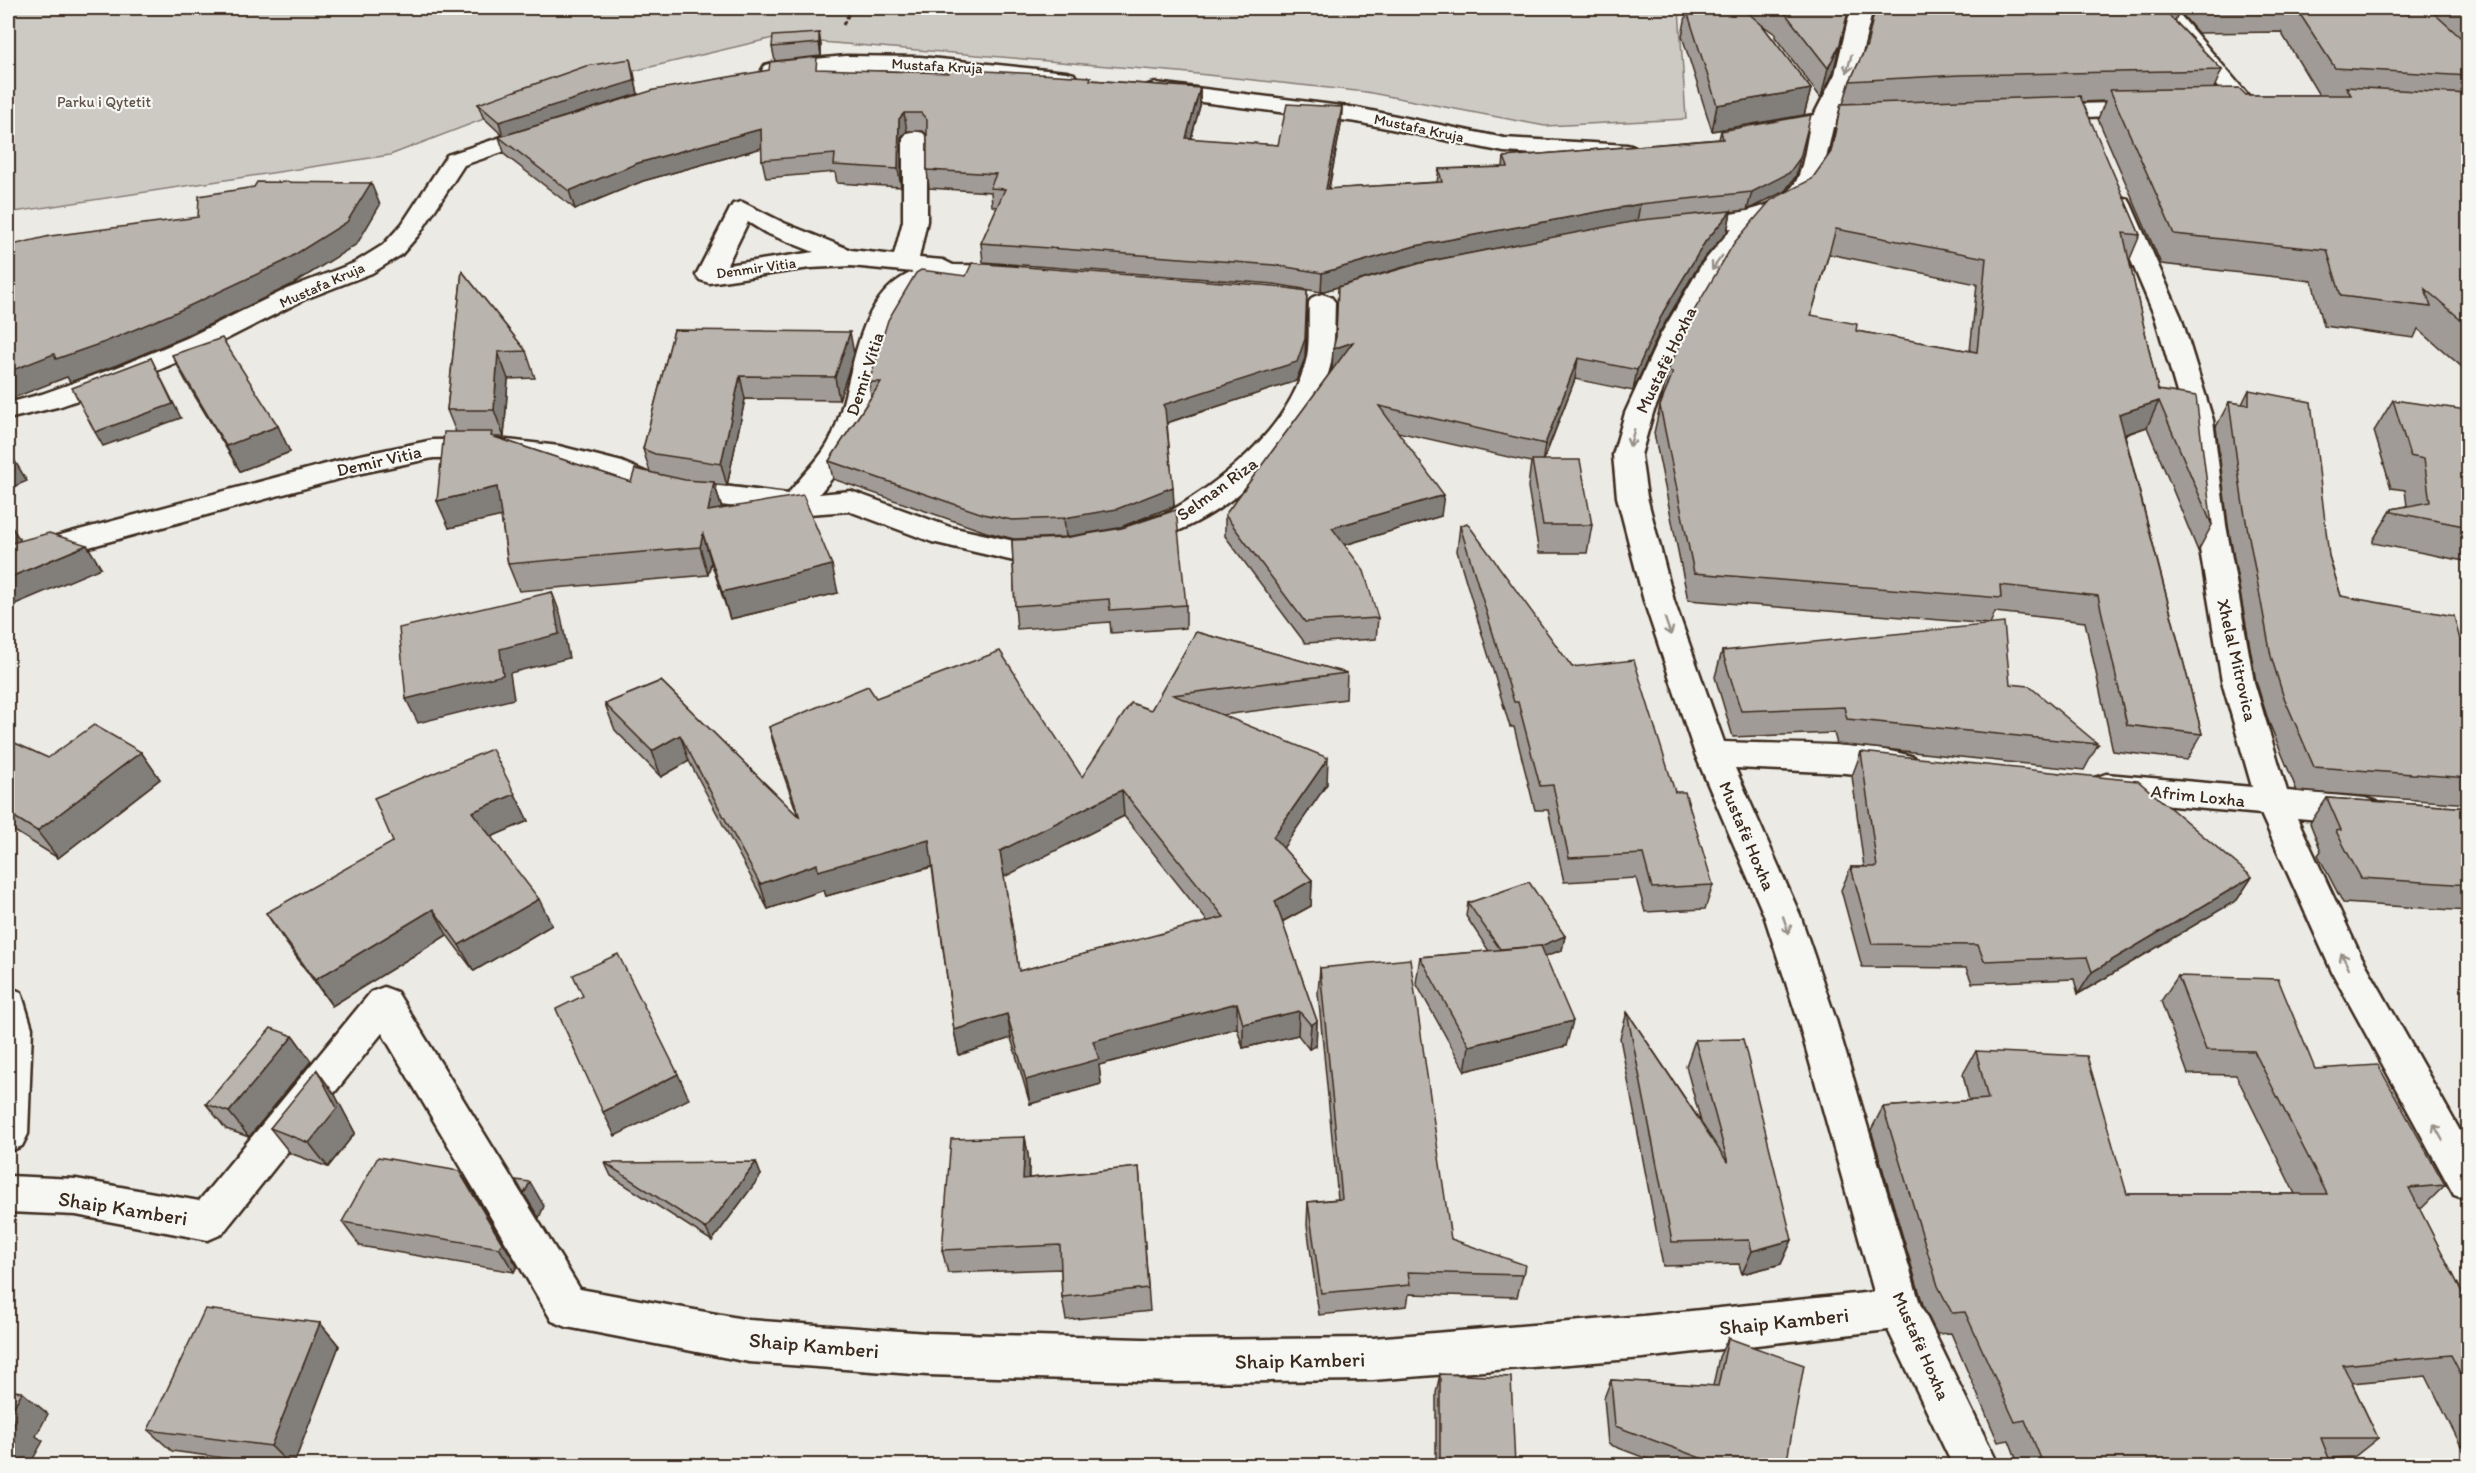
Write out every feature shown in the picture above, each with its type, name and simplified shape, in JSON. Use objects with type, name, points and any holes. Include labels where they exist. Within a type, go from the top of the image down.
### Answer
[{"type":"street","points":[[1723,8],[1766,44],[1777,60]]},
{"type":"street","points":[[1661,229],[1754,219],[1794,198],[1810,177],[1816,112],[1846,74],[1862,8]]},
{"type":"street","points":[[2163,8],[2246,107]]},
{"type":"street","name":"Mustafa Kruja","points":[[746,75],[790,67],[870,63],[964,66],[1091,82]]},
{"type":"street","name":"Mustafa Kruja","points":[[1137,88],[1357,115],[1447,136],[1504,145],[1644,152]]},
{"type":"street","points":[[2223,107],[2270,107]]},
{"type":"street","points":[[2021,112],[2085,122],[2164,109]]},
{"type":"street","points":[[1746,134],[1816,112],[1904,116]]},
{"type":"street","name":"Mustafa Kruja","points":[[8,411],[51,400],[128,373],[196,344],[296,294],[363,268],[392,250],[411,228],[455,160],[566,123]]},
{"type":"street","points":[[905,264],[915,222],[915,138]]},
{"type":"street","name":"Xhelal Mitrovica","points":[[2109,182],[2168,317],[2199,420],[2211,525],[2238,682],[2274,804],[2345,961],[2469,1182]]},
{"type":"street","name":"Denmir Vitia","points":[[851,258],[775,228],[742,209],[709,275],[810,260],[851,258],[971,271]]},
{"type":"street","name":"Mustafë Hoxha","points":[[1754,219],[1715,264],[1674,334],[1639,413],[1627,455],[1632,497],[1659,601],[1712,754],[1786,926],[1817,1020],[1900,1309],[1977,1466]]},
{"type":"street","name":"Demir Vitia","points":[[8,559],[356,465],[433,449],[498,448],[559,455],[612,469],[654,487],[795,506],[846,436],[862,377],[882,321],[902,289],[917,279],[971,271],[1038,276]]},
{"type":"street","name":"Selman Riza","points":[[795,506],[851,501],[943,535],[1014,550],[1066,549],[1100,543],[1179,519],[1227,486],[1278,441],[1306,400],[1320,358],[1323,299]]},
{"type":"street","points":[[1712,754],[1846,760],[1938,769]]},
{"type":"street","name":"Afrim Loxha","points":[[2076,783],[2274,804],[2400,814]]},
{"type":"street","points":[[8,1003],[13,1028],[8,1134]]},
{"type":"street","name":"Shaip Kamberi","points":[[8,1194],[76,1197],[208,1221],[384,1003],[567,1307],[749,1341],[927,1354],[1177,1361],[1373,1359],[1643,1336],[1900,1309]]},
{"type":"green space","name":"Parku i Qytetit","points":[[8,8],[1679,8],[1686,119],[1545,126],[1366,92],[1179,72],[773,38],[570,86],[390,155],[8,213]]},
{"type":"building","points":[[1781,8],[1849,8],[1840,44],[1828,68]]},
{"type":"building","points":[[1875,8],[2162,8],[2222,70],[1959,75],[1850,81],[1867,45]]},
{"type":"building","points":[[2296,8],[2428,8],[2469,45],[2469,76],[2335,68]]},
{"type":"building","points":[[2458,8],[2469,8],[2469,17]]},
{"type":"building","points":[[1687,11],[1746,11],[1762,25],[1811,89],[1717,105]]},
{"type":"building","points":[[819,33],[819,43],[772,47],[773,36]]},
{"type":"building","points":[[817,57],[816,69],[949,73],[950,69],[1091,77],[1090,80],[1200,88],[1186,138],[1278,145],[1287,104],[1342,107],[1326,189],[1442,182],[1439,169],[1508,167],[1504,157],[1723,139],[1721,131],[1811,115],[1800,158],[1789,173],[1752,192],[1640,204],[1415,246],[1322,273],[1274,265],[981,243],[1005,189],[990,188],[996,174],[927,170],[927,120],[921,113],[904,113],[899,119],[898,169],[834,165],[835,154],[762,160],[761,129],[638,163],[569,191],[499,137],[654,90],[769,70],[770,62]]},
{"type":"building","points":[[630,59],[634,81],[499,122],[478,104],[586,66]]},
{"type":"building","points":[[2346,87],[2469,94],[2469,326],[2425,289],[2431,307],[2341,296],[2327,250],[2174,234],[2110,90],[2239,88],[2246,95],[2351,95]]},
{"type":"building","points":[[2080,96],[2140,235],[2123,233],[2158,390],[2196,396],[2212,525],[2159,401],[2119,414],[2202,734],[2127,725],[2098,596],[2000,585],[2001,598],[1694,573],[1660,406],[1673,372],[1668,371],[1695,309],[1734,243],[1771,200],[1812,179],[1831,152],[1841,104]],"holes":[[[1836,229],[1986,258],[1977,352],[1856,331],[1857,324],[1811,315]]]},
{"type":"building","points":[[257,182],[371,183],[347,222],[283,262],[174,313],[105,342],[56,359],[54,354],[8,372],[8,246],[50,236],[198,217],[199,196],[254,187]]},
{"type":"building","points":[[1731,211],[1705,242],[1663,312],[1637,370],[1578,358],[1545,444],[1379,406],[1444,495],[1332,528],[1364,571],[1378,618],[1305,622],[1225,515],[1353,342],[1333,349],[1336,337],[1338,287],[1421,263],[1641,220]]},
{"type":"building","points":[[972,263],[1274,286],[1307,291],[1305,339],[1297,362],[1163,405],[1173,487],[1117,509],[1064,518],[1012,520],[983,514],[829,461],[881,382],[869,382],[888,320],[916,273],[921,270],[966,276]]},
{"type":"building","points":[[462,271],[526,351],[498,352],[494,410],[447,410]]},
{"type":"building","points":[[674,330],[850,332],[835,377],[740,376],[721,464],[655,454],[643,449]]},
{"type":"building","points":[[222,338],[278,426],[226,446],[172,355]]},
{"type":"building","points":[[151,358],[173,404],[95,432],[72,388]]},
{"type":"building","points":[[2249,390],[2311,402],[2329,556],[2341,596],[2454,616],[2460,640],[2469,641],[2469,778],[2314,767],[2283,695],[2271,656],[2242,499],[2229,402],[2249,405]]},
{"type":"building","points":[[2393,400],[2467,410],[2469,413],[2469,527],[2392,512],[2392,509],[2430,502],[2424,459],[2410,456]]},
{"type":"building","points":[[444,432],[492,432],[491,436],[631,482],[635,469],[685,480],[714,482],[708,511],[803,495],[832,565],[722,592],[703,534],[700,547],[508,564],[497,487],[437,501]]},
{"type":"building","points":[[1532,460],[1580,460],[1592,525],[1543,525]]},
{"type":"building","points":[[1176,510],[1186,605],[1110,610],[1109,599],[1015,606],[1012,540],[1064,538],[1122,528]]},
{"type":"building","points":[[1467,523],[1572,667],[1634,660],[1675,792],[1685,792],[1713,885],[1652,888],[1643,854],[1569,858],[1553,785],[1540,786],[1518,702],[1514,702],[1460,526]]},
{"type":"building","points":[[49,533],[87,545],[8,578],[8,544]]},
{"type":"building","points":[[552,592],[559,634],[500,649],[503,675],[406,699],[399,628]]},
{"type":"building","points":[[2004,623],[2010,684],[2029,686],[2098,744],[1847,719],[1844,707],[1741,711],[1722,651]]},
{"type":"building","points":[[1196,632],[1347,673],[1173,695],[1328,758],[1273,837],[1312,880],[1275,901],[1317,1021],[1311,1025],[1299,1011],[1243,1024],[1237,1003],[1093,1041],[1099,1059],[1026,1080],[1007,1014],[954,1030],[929,840],[818,871],[817,864],[760,884],[680,735],[652,751],[605,704],[661,681],[800,818],[769,727],[868,686],[876,698],[1000,651],[1082,777],[1131,703],[1151,710]],"holes":[[[1122,790],[1224,917],[1019,971],[1000,851]]]},
{"type":"building","points":[[94,725],[141,752],[37,831],[8,813],[8,740],[48,758]]},
{"type":"building","points":[[492,749],[515,794],[472,812],[539,899],[459,945],[433,909],[315,980],[266,913],[393,842],[374,798]]},
{"type":"building","points":[[1861,752],[2138,781],[2252,877],[2092,972],[2087,957],[1984,961],[1978,945],[1872,944],[1851,867],[1877,867]]},
{"type":"building","points":[[2327,798],[2469,808],[2469,885],[2361,878],[2336,831],[2341,830]]},
{"type":"building","points":[[1529,882],[1565,936],[1541,946],[1500,949],[1468,903]]},
{"type":"building","points":[[1541,946],[1573,1021],[1469,1046],[1420,957]]},
{"type":"building","points":[[618,954],[678,1074],[603,1112],[556,1009],[583,996],[573,975]]},
{"type":"building","points":[[1410,959],[1451,1239],[1525,1265],[1523,1275],[1408,1272],[1410,1285],[1321,1293],[1308,1202],[1342,1199],[1320,968]]},
{"type":"building","points":[[2178,976],[2278,979],[2315,1069],[2378,1065],[2445,1185],[2409,1188],[2469,1306],[2469,1390],[2451,1355],[2343,1365],[2378,1438],[2321,1438],[2332,1466],[2044,1466],[2025,1420],[2015,1422],[1965,1312],[1952,1313],[1938,1286],[1883,1107],[1988,1099],[1976,1051],[2087,1056],[2127,1194],[2327,1194],[2254,1051],[2206,1050]]},
{"type":"building","points":[[1627,1012],[1728,1163],[1695,1040],[1743,1039],[1792,1240],[1752,1251],[1749,1240],[1672,1242]]},
{"type":"building","points":[[271,1028],[293,1036],[229,1112],[206,1104]]},
{"type":"building","points":[[317,1070],[337,1108],[309,1143],[270,1128]]},
{"type":"building","points":[[1025,1137],[1023,1179],[1139,1167],[1148,1288],[1062,1297],[1060,1245],[942,1250],[951,1139]]},
{"type":"building","points":[[378,1157],[459,1171],[502,1243],[499,1248],[342,1222]]},
{"type":"building","points":[[756,1162],[706,1229],[605,1163]]},
{"type":"building","points":[[516,1180],[530,1182],[524,1194]]},
{"type":"building","points":[[205,1309],[320,1323],[271,1446],[148,1430]]},
{"type":"building","points":[[1728,1338],[1804,1365],[1786,1466],[1722,1466],[1615,1426],[1611,1380],[1718,1386]]},
{"type":"building","points":[[1440,1374],[1511,1377],[1515,1466],[1440,1466]]},
{"type":"building","points":[[8,1390],[22,1392],[8,1417]]},
{"type":"building","points":[[8,1419],[16,1420],[8,1435]]},
{"type":"building","points":[[2444,1459],[2469,1460],[2469,1466],[2446,1466]]},
{"type":"building","points":[[1380,1463],[1425,1466],[1380,1466]]}]
